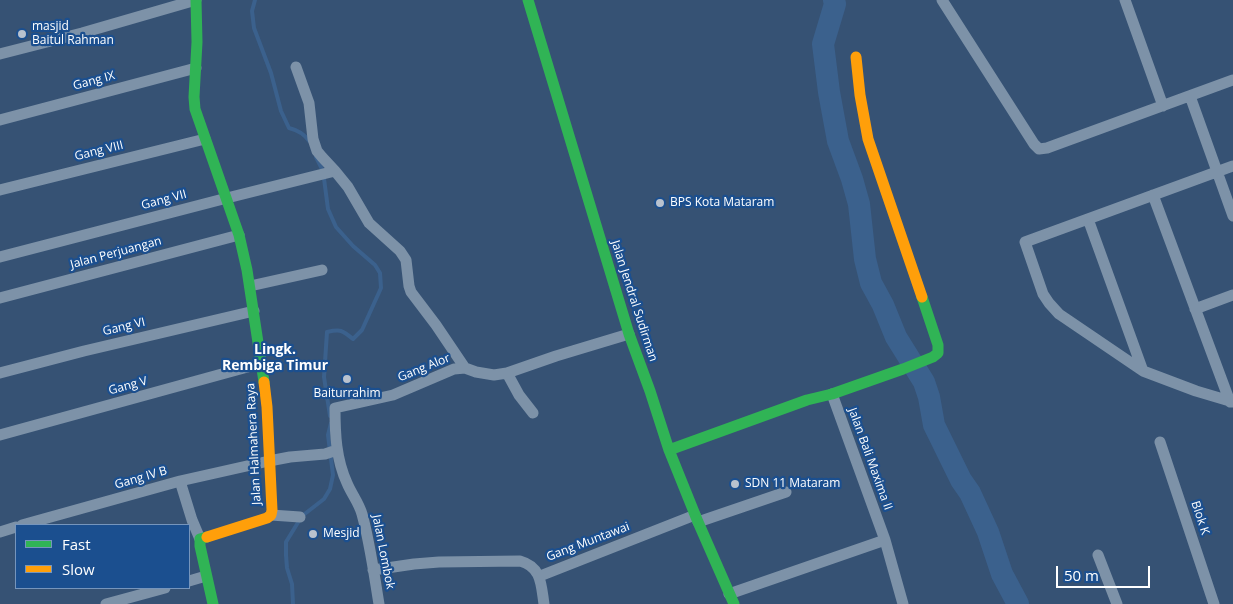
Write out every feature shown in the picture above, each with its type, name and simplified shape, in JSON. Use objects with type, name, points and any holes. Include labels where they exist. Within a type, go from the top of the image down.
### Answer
[{"type":"main road","name":"Jalan Halmahera Raya","points":[[196,0],[197,42],[194,103],[239,235],[250,286],[267,407],[272,510],[271,515],[267,518],[200,539]]},
{"type":"main road","name":"Jalan Jendral Sudirman","points":[[528,0],[629,334],[650,390],[669,450],[732,599]]},
{"type":"main road","points":[[669,450],[799,403],[832,394],[903,369],[933,357],[938,353],[938,345],[868,139],[860,96],[856,57]]},
{"type":"main road","points":[[200,539],[213,604]]},
{"type":"street","points":[[0,54],[196,0]]},
{"type":"street","points":[[942,0],[1039,149],[1047,148],[1233,80]]},
{"type":"street","points":[[1124,0],[1163,106]]},
{"type":"street","points":[[296,67],[309,103],[317,151],[322,157],[327,173],[348,187],[368,223],[400,250],[406,260],[411,292],[465,368]]},
{"type":"street","name":"Gang IX","points":[[0,120],[196,68]]},
{"type":"street","points":[[1190,96],[1233,216]]},
{"type":"street","name":"Gang VIII","points":[[0,190],[205,139]]},
{"type":"street","points":[[1231,402],[1196,392],[1143,371],[1059,314],[1043,294],[1025,242],[1233,166]]},
{"type":"street","name":"Gang VII","points":[[0,257],[327,173]]},
{"type":"street","points":[[1153,196],[1231,402]]},
{"type":"street","points":[[1088,219],[1143,371]]},
{"type":"street","name":"Jalan Perjuangan","points":[[0,298],[239,235]]},
{"type":"street","points":[[250,286],[322,270]]},
{"type":"street","points":[[1195,309],[1233,295]]},
{"type":"street","name":"Gang VI","points":[[0,373],[254,311]]},
{"type":"street","name":"Gang Alor","points":[[332,452],[335,408],[393,395],[454,369],[465,368],[494,375],[507,373],[629,334]]},
{"type":"street","name":"Gang V","points":[[0,435],[262,363]]},
{"type":"street","points":[[507,373],[519,395],[533,413]]},
{"type":"street","name":"Jalan Bali Maxima II","points":[[832,394],[885,540],[903,604]]},
{"type":"street","name":"Blok K","points":[[1160,442],[1214,604]]},
{"type":"street","points":[[269,461],[332,452]]},
{"type":"street","name":"Jalan Lombok","points":[[332,452],[338,459],[361,512],[367,534],[379,604]]},
{"type":"street","name":"Gang IV B","points":[[26,524],[180,481],[269,461]]},
{"type":"street","points":[[180,481],[200,539]]},
{"type":"street","name":"Gang Muntawai","points":[[374,570],[439,562],[520,561],[529,565],[540,576],[697,519],[786,492]]},
{"type":"street","points":[[271,515],[300,517]]},
{"type":"street","points":[[0,532],[15,527]]},
{"type":"street","points":[[732,599],[885,540]]},
{"type":"street","points":[[1098,555],[1117,604]]},
{"type":"street","points":[[190,581],[206,576]]},
{"type":"street","points":[[540,576],[544,604]]},
{"type":"street","points":[[106,604],[161,589]]},
{"type":"waterway","points":[[255,0],[252,11],[254,28],[271,73],[281,111],[289,128],[300,132],[309,141]]},
{"type":"waterway","points":[[834,0],[835,4],[823,44],[829,92],[838,141],[859,204],[865,259],[871,283],[883,305],[896,337],[924,382],[934,425],[961,480],[970,493],[988,532],[1002,574],[1018,604]]},
{"type":"waterway","points":[[316,157],[323,171],[328,209],[336,227],[353,246],[375,265],[380,273],[381,288],[362,330],[353,339],[341,331],[327,332],[324,377],[330,416]]},
{"type":"waterway","points":[[293,604],[292,584],[287,568],[286,542],[302,516],[324,499],[330,489],[333,475],[328,435],[331,423]]},
{"type":"traffic: fast","points":[[196,0],[195,109],[239,235],[247,270],[264,382]]},
{"type":"traffic: fast","points":[[528,0],[629,334],[669,450],[734,604]]},
{"type":"traffic: fast","points":[[669,450],[933,357],[938,353],[938,345],[922,297]]},
{"type":"traffic: fast","points":[[207,537],[200,539],[200,546],[213,604]]},
{"type":"traffic: slow","points":[[856,57],[860,95],[868,139],[922,297]]},
{"type":"traffic: slow","points":[[207,537],[267,518],[271,515],[267,407],[264,382]]},
{"type":"place","name":"masjid Baitul Rahman","points":[[22,34]]},
{"type":"place","name":"BPS Kota Mataram","points":[[660,203]]},
{"type":"place","name":"Baiturrahim","points":[[347,379]]},
{"type":"place","name":"SDN 11 Mataram","points":[[735,484]]},
{"type":"place","name":"Mesjid","points":[[313,534]]},
{"type":"district","name":"Lingk. Rembiga Timur","points":[[275,358]]}]
